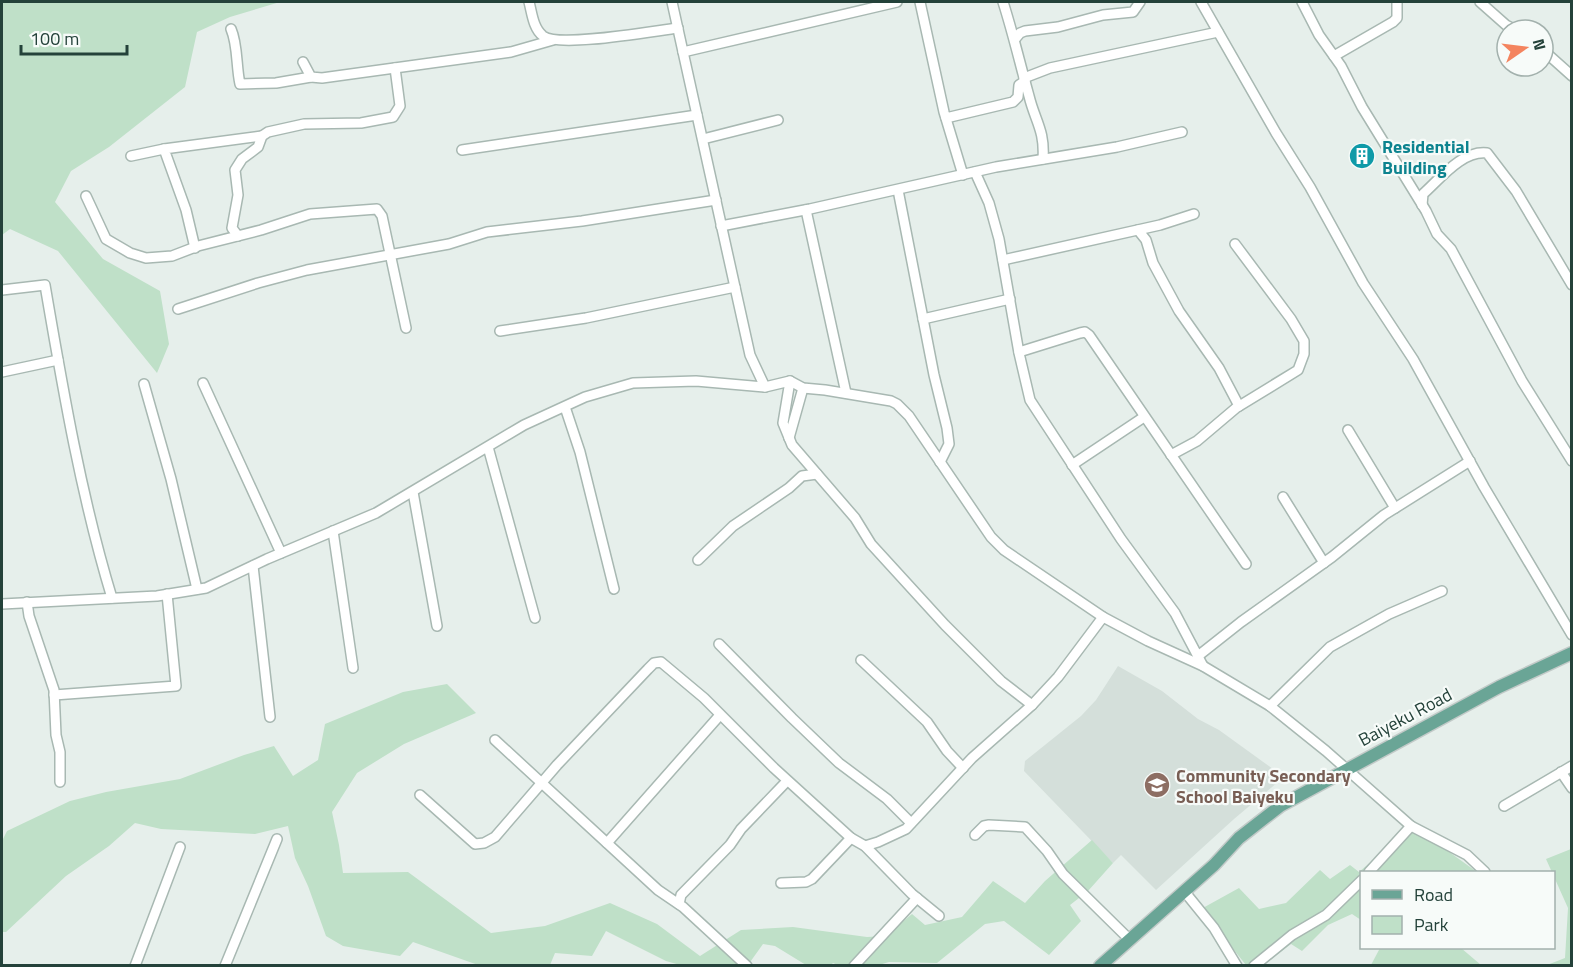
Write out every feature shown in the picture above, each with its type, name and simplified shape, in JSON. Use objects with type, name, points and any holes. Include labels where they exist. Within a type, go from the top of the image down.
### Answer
[{"type":"main road","name":"Baiyeku Road","points":[[1100,966],[1260,821],[1280,806],[1499,687],[1572,653]]},
{"type":"street","points":[[529,2],[534,24],[540,33],[553,40]]},
{"type":"street","points":[[672,2],[750,355],[765,387]]},
{"type":"street","points":[[683,52],[897,2]]},
{"type":"street","points":[[920,2],[946,118],[963,175]]},
{"type":"street","points":[[1003,2],[1015,39],[1029,100],[1042,132],[1043,159]]},
{"type":"street","points":[[1015,39],[1025,31],[1058,27],[1103,15],[1133,12],[1140,2]]},
{"type":"street","points":[[1201,2],[1310,187],[1363,283],[1413,359],[1572,635]]},
{"type":"street","points":[[1302,2],[1319,34],[1418,194],[1437,234],[1451,249],[1522,381],[1572,461]]},
{"type":"street","points":[[1334,56],[1393,22],[1397,18],[1396,2]]},
{"type":"street","points":[[1480,2],[1498,18]]},
{"type":"street","points":[[231,29],[240,84],[322,78],[511,52],[553,40],[578,40],[678,28]]},
{"type":"street","points":[[946,118],[1013,102],[1018,97],[1019,85],[1024,80],[1050,68],[1218,32]]},
{"type":"street","points":[[1555,61],[1572,76]]},
{"type":"street","points":[[303,62],[311,78]]},
{"type":"street","points":[[131,156],[164,149],[262,136],[268,132],[304,124],[361,123],[393,117],[400,106],[395,68]]},
{"type":"street","points":[[462,150],[697,115]]},
{"type":"street","points":[[703,139],[778,120]]},
{"type":"street","points":[[721,226],[806,210],[975,172],[1117,147],[1182,132]]},
{"type":"street","points":[[238,236],[232,228],[238,195],[235,170],[242,159],[258,147],[262,136]]},
{"type":"street","points":[[164,149],[186,210],[195,248]]},
{"type":"street","points":[[1418,194],[1469,156],[1487,153],[1516,190],[1572,285]]},
{"type":"street","points":[[975,172],[989,203],[1003,260],[1030,400],[1121,539],[1175,613],[1203,666]]},
{"type":"street","points":[[898,190],[947,428],[949,444],[940,462]]},
{"type":"street","points":[[86,196],[106,239],[130,254],[146,258],[172,256],[310,214],[377,209],[382,216],[406,328]]},
{"type":"street","points":[[178,309],[307,270],[449,244],[487,232],[716,200]]},
{"type":"street","points":[[806,210],[846,393]]},
{"type":"street","points":[[1003,260],[1152,227],[1194,214]]},
{"type":"street","points":[[1146,240],[1152,227]]},
{"type":"street","points":[[1138,230],[1146,240],[1153,262],[1179,311],[1219,368],[1239,406]]},
{"type":"street","points":[[1171,455],[1197,441],[1239,406],[1298,370],[1305,347],[1291,319],[1235,244]]},
{"type":"street","points":[[2,290],[45,285],[68,413],[97,547],[112,598]]},
{"type":"street","points":[[500,331],[586,318],[735,287]]},
{"type":"street","points":[[923,319],[1010,299]]},
{"type":"street","points":[[1019,352],[1085,332],[1089,335],[1246,564]]},
{"type":"street","points":[[2,372],[58,360]]},
{"type":"street","points":[[2,603],[167,594],[206,588],[376,513],[524,425],[585,397],[633,383],[696,381],[765,387],[790,381],[803,388],[846,393],[897,404],[909,416],[991,537],[1004,550],[1103,617],[1203,666],[1270,706],[1347,769],[1411,826],[1467,855],[1483,871]]},
{"type":"street","points":[[790,381],[783,423],[789,438],[806,461],[855,518],[871,544],[945,625],[1001,681],[1032,705]]},
{"type":"street","points":[[203,383],[281,553]]},
{"type":"street","points":[[144,384],[171,479],[197,589]]},
{"type":"street","points":[[789,438],[803,388]]},
{"type":"street","points":[[565,407],[580,452],[614,589]]},
{"type":"street","points":[[1072,465],[1144,417]]},
{"type":"street","points":[[1348,430],[1395,508]]},
{"type":"street","points":[[488,447],[535,618]]},
{"type":"street","points":[[698,560],[733,526],[789,488],[802,476],[806,461]]},
{"type":"street","points":[[1198,656],[1241,622],[1324,563],[1384,515],[1470,461]]},
{"type":"street","points":[[802,476],[817,474]]},
{"type":"street","points":[[413,492],[437,626]]},
{"type":"street","points":[[1283,497],[1324,563]]},
{"type":"street","points":[[333,531],[353,668]]},
{"type":"street","points":[[253,566],[270,717]]},
{"type":"street","points":[[1270,706],[1330,647],[1389,615],[1442,591]]},
{"type":"street","points":[[54,695],[176,686],[167,594]]},
{"type":"street","points":[[27,602],[29,616],[51,679],[54,695],[56,735],[60,752],[60,782]]},
{"type":"street","points":[[865,846],[900,833],[911,823],[963,768],[1032,705],[1058,677],[1103,617]]},
{"type":"street","points":[[1184,656],[1192,643]]},
{"type":"street","points":[[719,644],[839,763],[887,799],[911,823]]},
{"type":"street","points":[[861,660],[927,722],[947,751],[963,768]]},
{"type":"street","points":[[420,795],[475,844],[479,845],[495,837],[535,793],[544,787],[654,663],[661,662],[720,715],[787,781],[851,838],[865,846],[916,898],[939,916]]},
{"type":"street","points":[[607,843],[720,715]]},
{"type":"street","points":[[495,740],[658,890],[670,898],[680,900],[747,966]]},
{"type":"street","points":[[1504,806],[1572,766]]},
{"type":"street","points":[[1561,772],[1572,788]]},
{"type":"street","points":[[680,900],[730,845],[741,829],[787,781]]},
{"type":"street","points":[[975,835],[984,826],[1025,826],[1063,874],[1129,939]]},
{"type":"street","points":[[1371,871],[1411,826]]},
{"type":"street","points":[[781,883],[806,882],[812,879],[851,838]]},
{"type":"street","points":[[225,966],[277,839]]},
{"type":"street","points":[[135,966],[180,848]]},
{"type":"street","points":[[1254,966],[1292,935],[1326,915],[1360,882]]},
{"type":"street","points":[[1184,891],[1214,928],[1237,966]]},
{"type":"street","points":[[854,966],[916,898]]},
{"type":"shaded area","name":"Community Secondary School Baiyeku","points":[[1118,666],[1162,691],[1198,719],[1219,730],[1284,777],[1156,890],[1121,855],[1113,863],[1024,771],[1025,761],[1081,716],[1096,700]]},
{"type":"green space","points":[[2,2],[280,2],[230,17],[197,32],[185,87],[109,147],[71,171],[55,202],[103,259],[160,291],[169,344],[157,373],[58,251],[10,229],[2,235]]},
{"type":"green space","points":[[447,684],[476,713],[404,744],[357,773],[332,812],[343,873],[408,872],[491,933],[545,926],[610,903],[657,924],[700,956],[741,930],[793,927],[867,937],[885,936],[912,914],[925,925],[962,917],[993,881],[1025,903],[1045,881],[1092,840],[1113,863],[1088,891],[1070,905],[1081,921],[1049,955],[1004,921],[985,924],[937,963],[806,965],[775,946],[763,944],[748,965],[680,965],[666,961],[606,931],[592,956],[555,953],[550,965],[481,966],[413,942],[400,956],[343,946],[326,936],[295,858],[288,826],[255,834],[161,829],[135,823],[109,846],[66,876],[6,932],[2,932],[2,841],[7,831],[70,801],[180,779],[274,746],[293,776],[318,760],[325,724],[403,692]]},
{"type":"green space","points":[[1413,826],[1476,871],[1360,871]]},
{"type":"green space","points":[[1571,849],[1571,965],[1547,965],[1565,958],[1568,908],[1555,879],[1555,871],[1551,871],[1546,859]]},
{"type":"green space","points":[[1350,865],[1359,872],[1360,919],[1352,914],[1328,925],[1302,951],[1291,944],[1264,965],[1246,965],[1201,909],[1239,888],[1259,909],[1286,903],[1320,870],[1330,879]]},
{"type":"green space","points":[[1379,949],[1462,949],[1481,965],[1371,965]]},
{"type":"place","name":"Residential Building","points":[[1362,156]]},
{"type":"place","name":"Community Secondary School Baiyeku","points":[[1157,785]]}]
